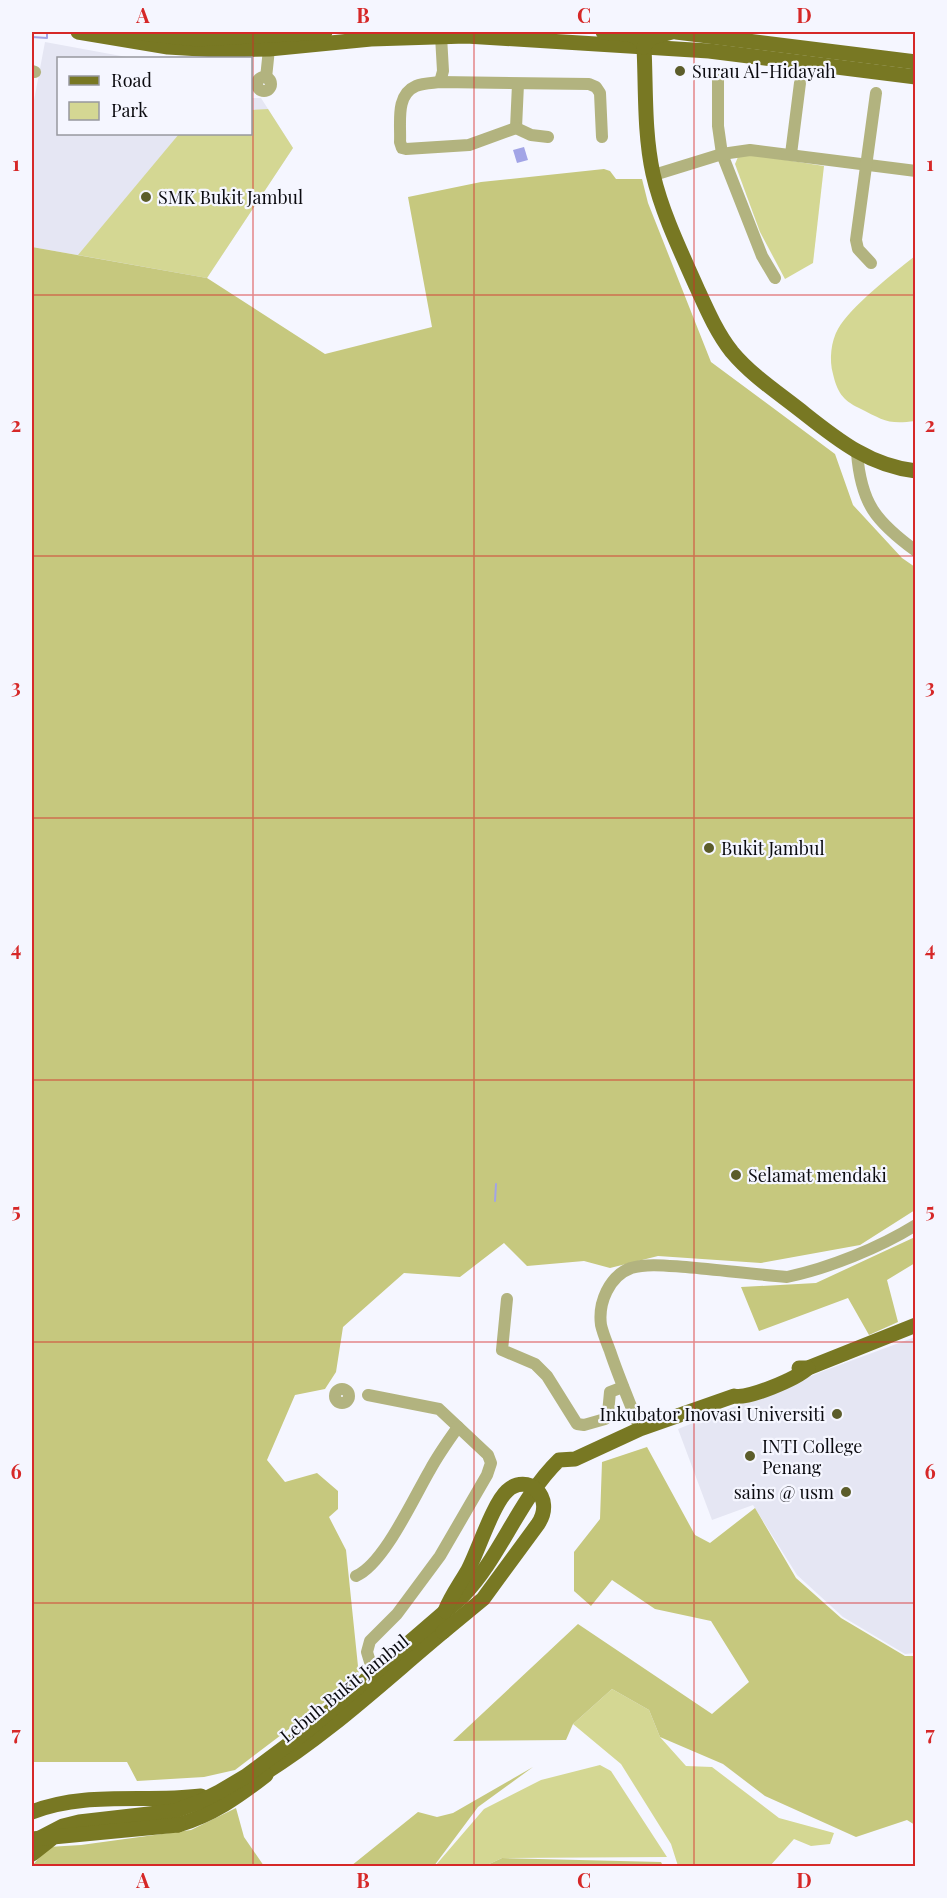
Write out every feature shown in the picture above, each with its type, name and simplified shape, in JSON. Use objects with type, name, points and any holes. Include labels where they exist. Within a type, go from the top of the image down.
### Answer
[{"type":"main road","points":[[78,32],[168,48],[217,50],[269,49],[371,39],[466,36],[745,54],[915,77]]},
{"type":"main road","points":[[131,32],[197,39],[318,32]]},
{"type":"main road","points":[[603,32],[636,36],[640,38],[644,47],[649,143],[654,175],[690,272],[712,319],[732,352],[748,368],[822,428],[857,453],[888,466],[915,471]]},
{"type":"main road","points":[[644,47],[649,38],[674,32],[915,62]]},
{"type":"main road","name":"Lebuh Bukit Jambul","points":[[32,1844],[63,1826],[175,1811],[199,1802],[246,1776],[309,1729],[462,1597],[478,1578],[534,1487],[559,1460],[574,1459],[640,1428],[788,1380],[800,1375],[808,1368],[914,1326]]},
{"type":"main road","name":"Lebuh Bukit Jambul","points":[[32,1854],[43,1844],[64,1833],[178,1818],[196,1812],[285,1761],[327,1731],[444,1632],[476,1595],[511,1533],[537,1494],[549,1479],[568,1467],[574,1459]]},
{"type":"main road","points":[[444,1632],[483,1599],[543,1517],[545,1504],[541,1493],[520,1485],[506,1491],[445,1611]]},
{"type":"main road","points":[[32,1839],[178,1825],[213,1812],[234,1800],[285,1761]]},
{"type":"main road","points":[[32,1812],[50,1805],[68,1802],[198,1796],[219,1792]]},
{"type":"street","points":[[439,36],[442,71],[440,82]]},
{"type":"street","points":[[266,78],[269,49]]},
{"type":"street","points":[[718,80],[718,126],[722,154],[762,256],[775,278]]},
{"type":"street","points":[[548,137],[531,135],[516,128],[469,146],[402,148],[400,142],[401,100],[405,94],[417,86],[440,82],[589,84],[596,87],[600,93],[602,136]]},
{"type":"street","points":[[791,154],[800,83]]},
{"type":"street","points":[[516,128],[518,84]]},
{"type":"street","points":[[871,263],[858,249],[856,240],[876,93]]},
{"type":"street","points":[[654,175],[722,154],[750,150],[915,171]]},
{"type":"street","points":[[857,453],[861,489],[867,501],[876,515],[915,551]]},
{"type":"street","points":[[640,1428],[601,1326],[601,1309],[609,1286],[625,1271],[648,1266],[670,1266],[787,1277],[806,1273],[867,1250],[915,1225]]},
{"type":"street","points":[[507,1299],[502,1350],[535,1364],[547,1376],[577,1424],[584,1425],[605,1419],[608,1413],[610,1392],[623,1387]]},
{"type":"street","points":[[348,1393],[352,1389],[368,1395],[439,1409],[488,1455],[491,1463],[487,1475],[440,1556],[397,1614],[370,1641],[367,1652],[370,1662],[379,1669]]},
{"type":"street","points":[[356,1576],[364,1572],[392,1537],[431,1467],[458,1427]]},
{"type":"shaded area","name":"SMK Bukit Jambul","points":[[45,42],[127,57],[57,57],[57,135],[252,135],[252,98],[261,98],[293,148],[207,278],[32,247],[32,111]]},
{"type":"shaded area","name":"sains @ usm","points":[[915,1337],[915,1653],[905,1654],[843,1617],[797,1575],[753,1505],[712,1520],[678,1429]]},
{"type":"green space","points":[[268,109],[293,148],[207,278],[78,255],[178,135],[252,135],[252,110]]},
{"type":"green space","points":[[747,154],[824,166],[813,263],[785,279],[760,232],[735,164],[738,157]]},
{"type":"green space","points":[[604,169],[610,171],[616,179],[642,179],[648,203],[711,362],[835,454],[853,505],[902,558],[915,567],[915,1210],[860,1245],[761,1263],[658,1256],[610,1268],[584,1261],[527,1266],[504,1243],[460,1277],[404,1273],[343,1327],[336,1372],[325,1389],[295,1395],[267,1460],[285,1482],[317,1473],[338,1491],[338,1509],[329,1517],[346,1550],[359,1676],[235,1770],[204,1777],[137,1781],[127,1762],[32,1762],[32,247],[207,278],[325,354],[432,327],[408,197],[481,182]]},
{"type":"green space","points":[[915,256],[915,421],[892,422],[874,416],[844,398],[835,380],[831,351],[838,329],[844,320],[873,290]]},
{"type":"green space","points":[[915,1237],[915,1263],[887,1280],[898,1322],[869,1335],[848,1298],[759,1331],[741,1287],[816,1283]]},
{"type":"green space","points":[[647,1447],[695,1535],[710,1543],[755,1508],[796,1578],[841,1618],[905,1656],[915,1656],[915,1825],[907,1820],[856,1837],[765,1796],[723,1764],[660,1737],[649,1710],[612,1689],[573,1724],[566,1740],[453,1741],[578,1624],[712,1714],[749,1682],[711,1621],[655,1609],[612,1580],[591,1606],[574,1591],[574,1552],[600,1519],[602,1462]]},
{"type":"green space","points":[[612,1689],[649,1710],[660,1737],[686,1766],[712,1767],[779,1818],[834,1833],[830,1844],[811,1846],[794,1839],[770,1866],[678,1866],[671,1844],[621,1764],[573,1724]]},
{"type":"green space","points":[[600,1765],[611,1771],[667,1857],[502,1858],[485,1866],[435,1866],[484,1809],[541,1780]]},
{"type":"green space","points":[[533,1767],[478,1807],[434,1866],[351,1866],[418,1812],[437,1817],[453,1813]]},
{"type":"green space","points":[[236,1808],[244,1837],[264,1866],[32,1866],[48,1847],[81,1845],[191,1830]]},
{"type":"green space","points":[[502,1858],[661,1862],[663,1866],[485,1866]]},
{"type":"water","points":[[524,147],[528,160],[517,163],[513,150]]},
{"type":"waterway","points":[[32,37],[47,38],[47,32]]},
{"type":"waterway","points":[[495,1201],[496,1184]]},
{"type":"place","name":"Surau Al-Hidayah","points":[[680,71]]},
{"type":"place","name":"SMK Bukit Jambul","points":[[146,197]]},
{"type":"place","name":"Bukit Jambul","points":[[709,848]]},
{"type":"place","name":"Selamat mendaki","points":[[736,1175]]},
{"type":"place","name":"Inkubator Inovasi Universiti","points":[[837,1414]]},
{"type":"place","name":"INTI College Penang","points":[[750,1456]]},
{"type":"place","name":"sains @ usm","points":[[846,1492]]}]
